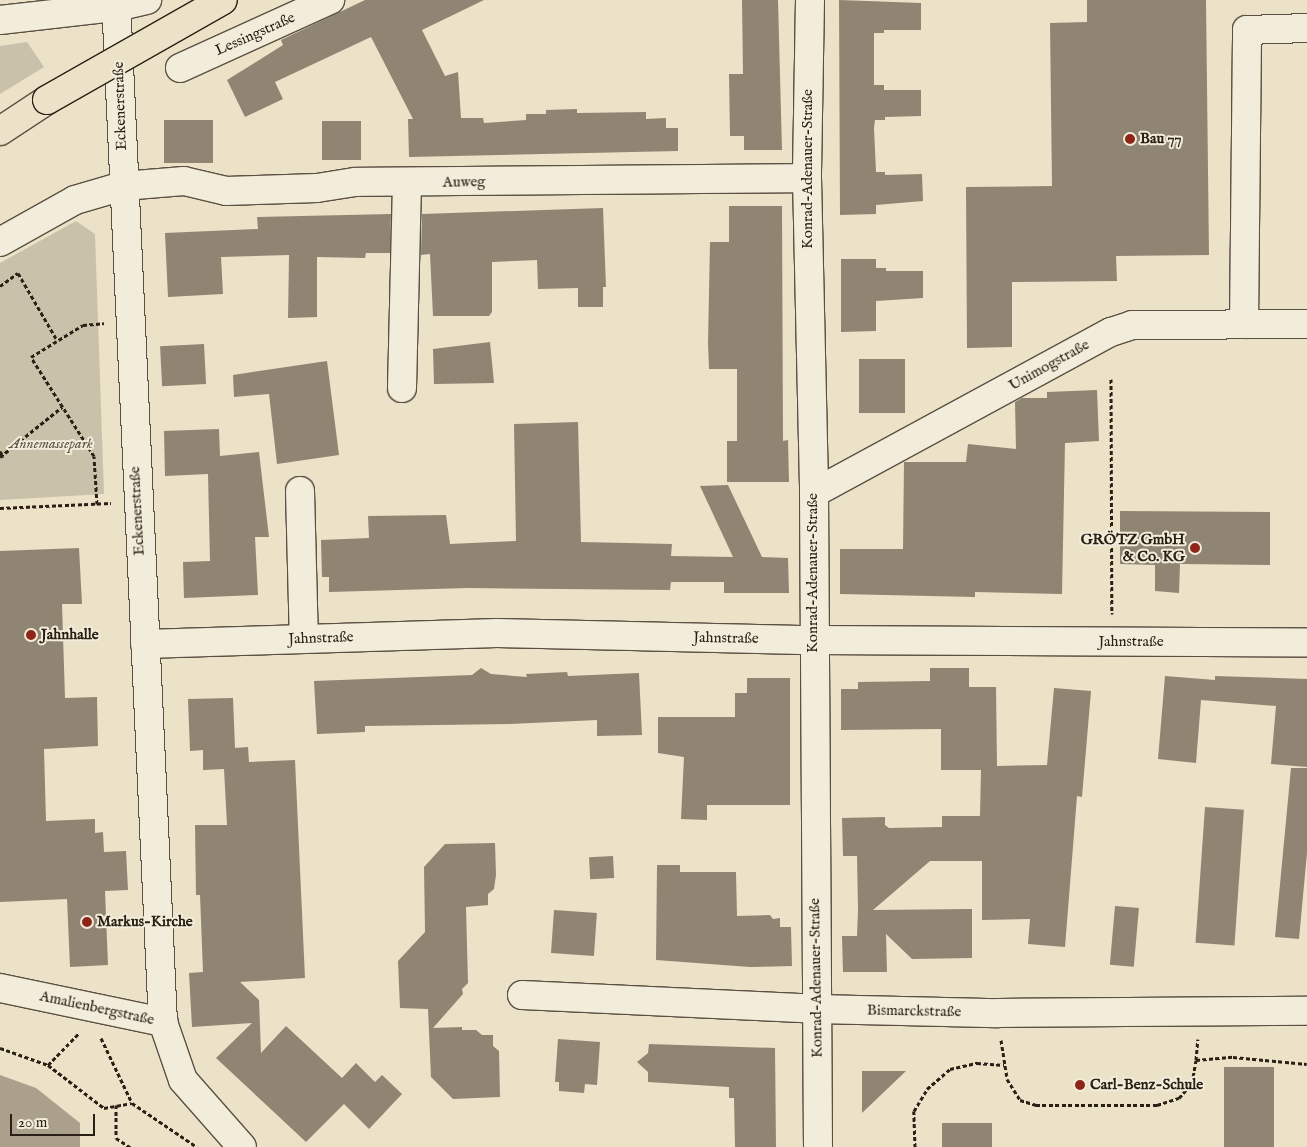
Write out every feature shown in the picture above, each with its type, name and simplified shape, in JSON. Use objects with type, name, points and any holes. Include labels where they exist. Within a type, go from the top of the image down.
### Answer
[{"type":"main road","points":[[0,131],[47,100],[223,0]]},
{"type":"street","points":[[0,20],[147,0]]},
{"type":"street","name":"Lessingstraße","points":[[180,68],[330,0]]},
{"type":"street","name":"Konrad-Adenauer-Straße","points":[[810,0],[807,178],[814,493],[812,640],[818,1147]]},
{"type":"street","name":"Eckenerstraße","points":[[116,4],[137,501],[163,1022]]},
{"type":"street","points":[[1244,324],[1248,30],[1307,28]]},
{"type":"street","name":"Auweg","points":[[0,242],[75,200],[123,186],[184,181],[226,191],[317,188],[356,182],[807,178]]},
{"type":"street","points":[[402,388],[406,183]]},
{"type":"street","name":"Unimogstraße","points":[[814,493],[1111,332],[1132,326],[1307,324]]},
{"type":"street","points":[[300,491],[304,639]]},
{"type":"street","name":"Jahnstraße","points":[[144,644],[497,633],[812,640],[1307,643]]},
{"type":"street","name":"Amalienbergstraße","points":[[0,988],[103,1007],[163,1022],[183,1080],[242,1147]]},
{"type":"street","name":"Bismarckstraße","points":[[522,995],[816,1009],[998,1013],[1307,1011]]},
{"type":"path","points":[[0,286],[18,273],[57,340]]},
{"type":"path","points":[[97,504],[94,456],[31,357],[83,324],[129,320]]},
{"type":"path","points":[[1110,380],[1112,641]]},
{"type":"path","points":[[0,451],[2,457],[62,407]]},
{"type":"path","points":[[0,508],[137,501]]},
{"type":"path","points":[[48,1065],[103,1007]]},
{"type":"path","points":[[103,1007],[101,1042],[132,1103],[197,1147]]},
{"type":"path","points":[[998,1013],[1007,1079],[1020,1100],[1036,1105],[1157,1106],[1179,1098],[1192,1083],[1196,1060],[1233,1057],[1307,1064]]},
{"type":"path","points":[[0,1048],[48,1065],[104,1108],[132,1103]]},
{"type":"path","points":[[915,1147],[914,1111],[927,1089],[950,1069],[977,1063],[1004,1065]]},
{"type":"path","points":[[116,1106],[116,1138],[130,1147]]},
{"type":"green space","points":[[27,42],[44,67],[0,94],[0,46]]},
{"type":"green space","name":"Annemassepark","points":[[76,221],[95,234],[104,494],[0,500],[0,263]]},
{"type":"shaded area","points":[[0,1075],[36,1088],[80,1123],[80,1147],[0,1147]]},
{"type":"building","points":[[365,0],[484,0],[422,30],[445,76],[458,72],[461,118],[483,118],[484,123],[526,120],[526,114],[546,114],[546,110],[577,109],[577,113],[646,112],[646,119],[666,118],[666,128],[678,128],[678,151],[409,157],[408,119],[413,119],[371,37],[275,82],[283,99],[245,117],[227,80],[283,45],[281,40]]},
{"type":"building","points":[[742,0],[778,0],[782,150],[744,150],[744,136],[730,136],[729,74],[743,74]]},
{"type":"building","points":[[839,0],[921,3],[921,30],[884,30],[884,33],[874,33],[874,85],[884,85],[884,90],[921,90],[921,116],[885,117],[885,120],[875,120],[874,128],[876,172],[885,172],[885,175],[922,174],[923,201],[876,205],[876,214],[840,215]]},
{"type":"building","name":"Bau 77","points":[[1087,0],[1206,0],[1209,255],[1116,256],[1117,281],[1012,282],[1012,347],[967,348],[966,187],[1052,186],[1050,23],[1087,22]]},
{"type":"building","points":[[164,120],[213,120],[213,163],[164,163]]},
{"type":"building","points":[[322,121],[361,121],[361,160],[322,160]]},
{"type":"building","points":[[729,206],[782,206],[783,441],[788,440],[789,482],[727,482],[727,441],[737,441],[737,369],[709,369],[708,343],[710,242],[729,242]]},
{"type":"building","points":[[603,208],[606,287],[603,287],[603,307],[578,307],[578,288],[538,289],[537,260],[492,262],[492,312],[489,316],[433,316],[430,254],[421,255],[422,214]]},
{"type":"building","points":[[391,214],[390,253],[366,253],[365,258],[317,257],[317,317],[288,318],[289,255],[221,257],[223,294],[168,297],[165,233],[258,229],[257,217]]},
{"type":"building","points":[[841,259],[876,259],[876,268],[886,268],[886,271],[923,271],[923,298],[876,301],[876,331],[841,332]]},
{"type":"building","points":[[490,342],[494,383],[434,384],[433,349]]},
{"type":"building","points":[[204,344],[206,384],[162,386],[160,346]]},
{"type":"building","points":[[859,359],[905,359],[905,413],[859,413]]},
{"type":"building","points":[[327,361],[339,455],[277,464],[269,394],[234,397],[233,375]]},
{"type":"building","points":[[1097,390],[1099,441],[1065,443],[1062,594],[975,592],[975,597],[840,594],[840,549],[903,549],[904,462],[966,462],[968,444],[1016,449],[1015,402],[1022,398],[1047,398],[1047,392]]},
{"type":"building","points":[[578,422],[581,542],[672,544],[671,556],[733,557],[700,486],[728,485],[762,557],[788,558],[789,593],[724,593],[724,582],[671,582],[670,590],[468,588],[329,592],[329,577],[322,577],[321,540],[369,538],[368,516],[446,515],[450,544],[516,541],[514,424]]},
{"type":"building","points":[[219,429],[220,456],[259,452],[269,537],[255,537],[258,595],[184,598],[183,562],[210,561],[208,474],[165,476],[164,431]]},
{"type":"building","name":"GRÖTZ GmbH & Co. KG","points":[[1120,511],[1270,512],[1270,565],[1180,564],[1179,593],[1155,591],[1155,565],[1120,564]]},
{"type":"building","points":[[79,548],[82,604],[62,604],[65,698],[97,697],[98,746],[44,749],[46,821],[95,819],[95,833],[103,832],[104,852],[126,851],[128,890],[105,891],[108,965],[70,967],[67,899],[0,902],[0,551]]},
{"type":"building","points":[[481,668],[491,674],[527,677],[526,674],[567,672],[568,676],[639,673],[642,735],[597,736],[597,720],[510,724],[365,726],[365,732],[317,734],[314,681],[472,675]]},
{"type":"building","points":[[930,668],[969,668],[969,687],[996,687],[997,766],[1047,765],[1054,688],[1091,691],[1082,797],[1077,796],[1065,947],[1028,944],[1030,919],[982,920],[982,861],[930,861],[873,910],[972,909],[972,958],[912,959],[886,934],[887,972],[843,972],[842,936],[857,936],[858,910],[857,856],[843,856],[842,818],[885,817],[885,825],[889,828],[942,827],[942,816],[980,816],[981,770],[941,770],[941,729],[841,730],[841,689],[858,689],[858,682],[930,681]]},
{"type":"building","points":[[1165,676],[1215,680],[1215,676],[1307,679],[1307,767],[1271,764],[1276,706],[1201,700],[1196,763],[1158,759]]},
{"type":"building","points":[[747,678],[790,678],[790,805],[707,805],[707,820],[681,819],[684,757],[658,753],[658,717],[735,717],[735,693],[747,693]]},
{"type":"building","points":[[233,698],[235,748],[248,747],[249,762],[295,760],[305,978],[240,982],[259,1000],[261,1053],[286,1026],[342,1078],[356,1063],[375,1082],[382,1075],[402,1094],[369,1129],[344,1104],[306,1142],[216,1058],[252,1023],[192,1027],[189,973],[203,972],[200,895],[196,895],[195,825],[227,825],[224,769],[203,770],[203,750],[190,751],[188,699]]},
{"type":"building","points":[[1291,768],[1307,768],[1307,853],[1299,939],[1275,937]]},
{"type":"building","points":[[1205,807],[1244,810],[1234,945],[1196,943]]},
{"type":"building","points":[[495,843],[496,875],[494,889],[488,894],[488,905],[466,907],[468,983],[462,989],[463,994],[433,1028],[462,1027],[462,1030],[476,1030],[482,1035],[493,1035],[493,1046],[499,1051],[500,1097],[453,1099],[431,1077],[428,1009],[400,1008],[398,961],[425,932],[424,867],[445,844]]},
{"type":"building","points":[[613,856],[614,878],[590,879],[589,857]]},
{"type":"building","points":[[657,865],[680,865],[680,872],[736,872],[737,916],[770,915],[773,919],[780,918],[780,927],[791,927],[792,966],[750,967],[656,960]]},
{"type":"building","points":[[1115,906],[1139,908],[1134,967],[1110,965]]},
{"type":"building","points":[[554,910],[597,913],[594,956],[551,953]]},
{"type":"building","points":[[558,1039],[600,1042],[597,1085],[585,1084],[584,1093],[559,1091],[559,1082],[555,1082]]},
{"type":"building","points":[[649,1044],[775,1048],[776,1147],[735,1147],[734,1098],[729,1098],[729,1087],[648,1082],[648,1072],[637,1062],[648,1053]]},
{"type":"building","points":[[1224,1067],[1274,1067],[1274,1147],[1224,1147]]},
{"type":"building","points":[[862,1071],[906,1071],[862,1113]]},
{"type":"building","points":[[942,1123],[992,1123],[992,1147],[942,1147]]},
{"type":"place","name":"Bau 77","points":[[1130,139]]},
{"type":"place","name":"GRÖTZ GmbH & Co. KG","points":[[1195,548]]},
{"type":"place","name":"Jahnhalle","points":[[31,635]]},
{"type":"place","name":"Markus-Kirche","points":[[87,922]]},
{"type":"place","name":"Carl-Benz-Schule","points":[[1080,1085]]}]
